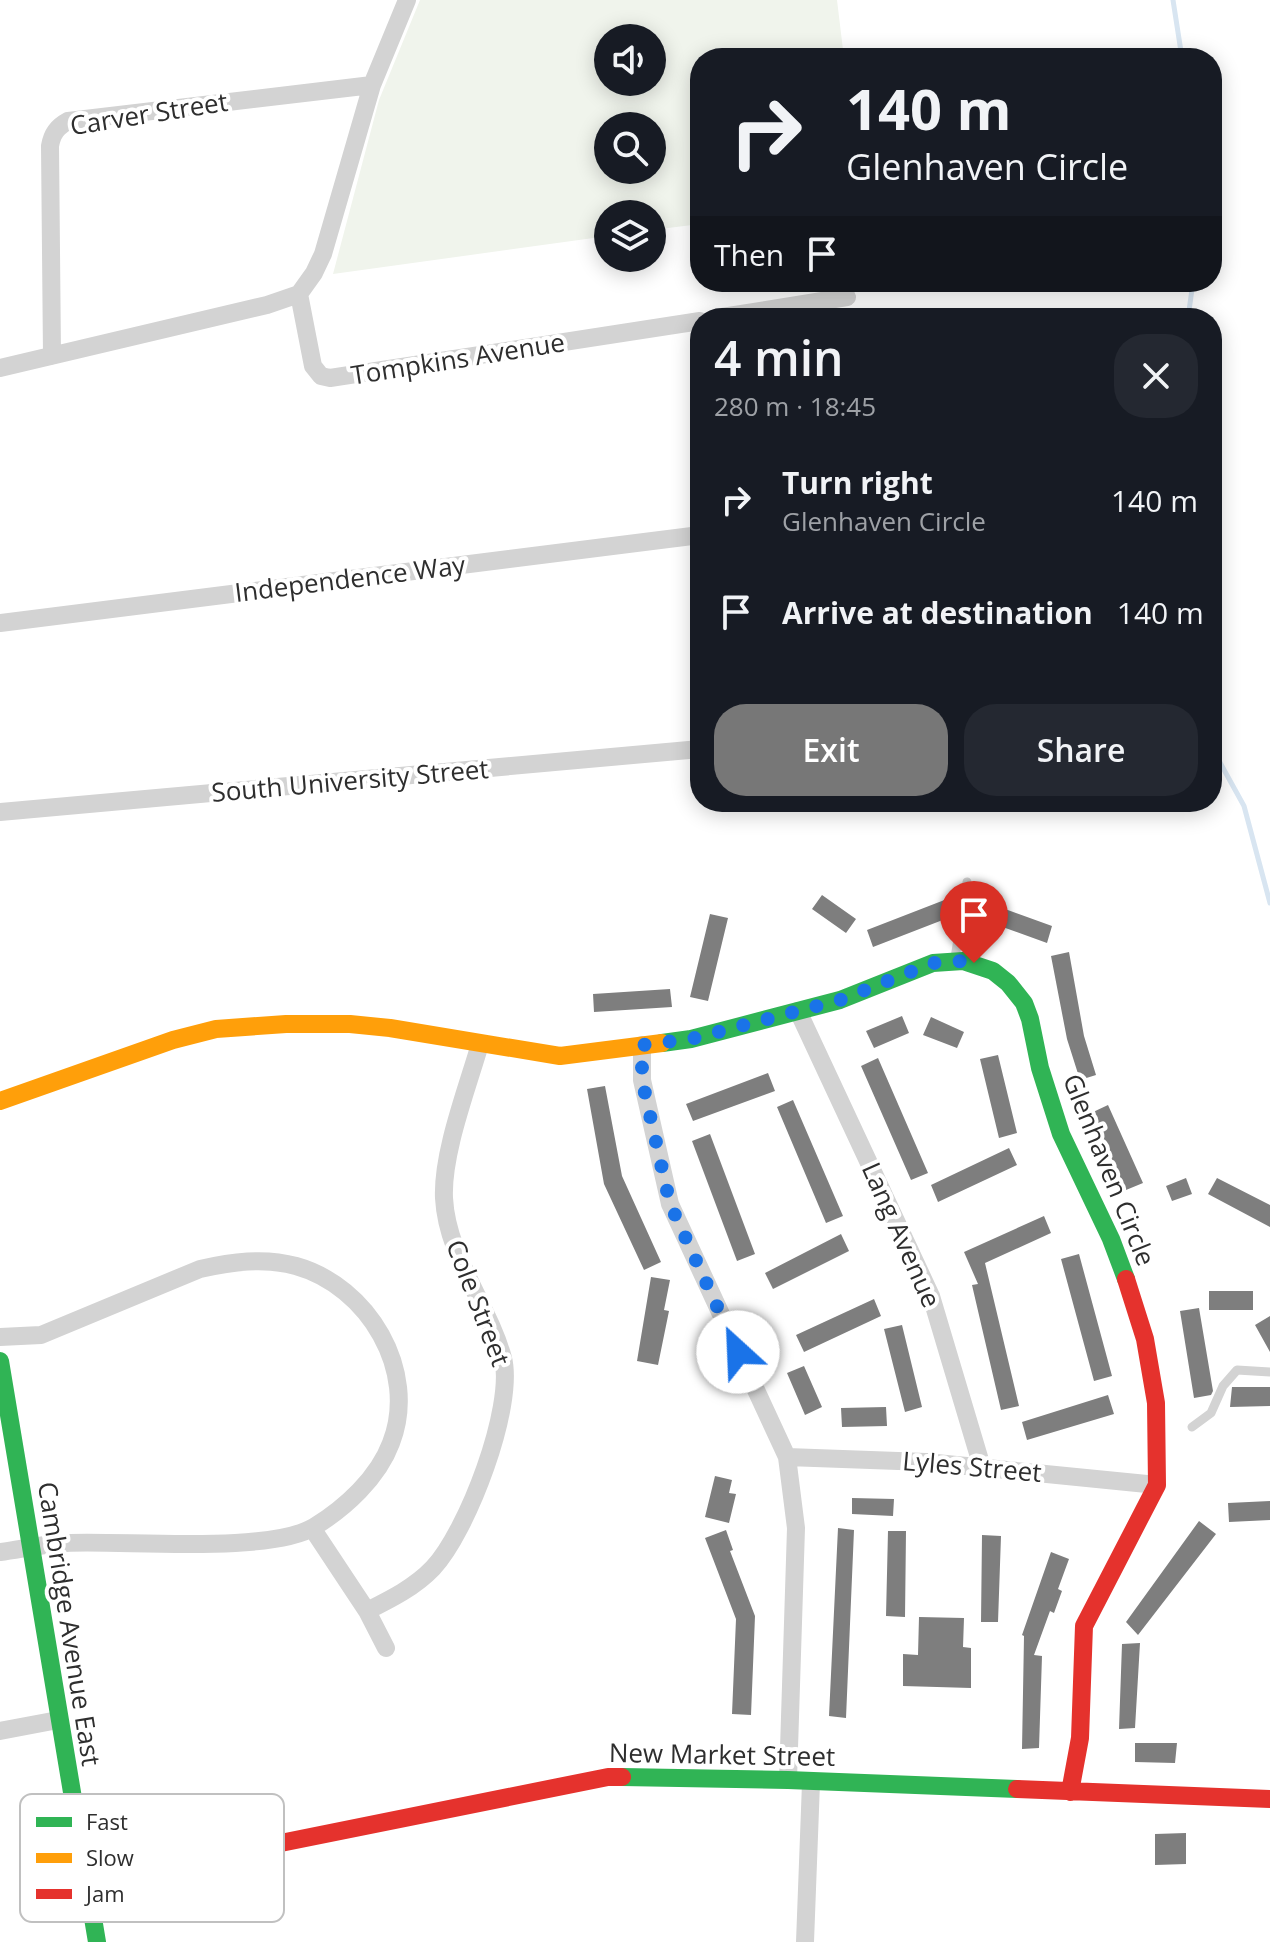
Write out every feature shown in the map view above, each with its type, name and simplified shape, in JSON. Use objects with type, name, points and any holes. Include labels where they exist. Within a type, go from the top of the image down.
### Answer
[{"type":"street","points":[[0,368],[267,305],[299,294],[323,254],[372,85],[407,0]]},
{"type":"street","name":"Carver Street","points":[[52,356],[50,146],[54,133],[61,125],[68,121],[372,85]]},
{"type":"street","name":"Tompkins Avenue","points":[[299,294],[313,366],[321,376],[330,378],[690,323]]},
{"type":"street","points":[[778,308],[847,297]]},
{"type":"street","name":"Independence Way","points":[[0,623],[690,536]]},
{"type":"street","name":"South University Street","points":[[0,812],[690,750]]},
{"type":"street","name":"Glenhaven Circle","points":[[0,1101],[173,1040],[216,1029],[350,1024],[560,1056],[691,1039],[840,1000],[933,963],[974,963],[993,971],[1008,983],[1024,1003],[1057,1123],[1111,1239],[1134,1301],[1145,1339],[1156,1403],[1157,1485],[1084,1626],[1080,1738],[1070,1792]]},
{"type":"street","name":"Lang Avenue","points":[[798,1011],[931,1296],[982,1467]]},
{"type":"street","name":"Cole Street","points":[[367,1611],[417,1583],[449,1549],[488,1459],[504,1409],[506,1381],[502,1356],[452,1240],[444,1201],[447,1164],[480,1044]]},
{"type":"street","points":[[642,1045],[642,1080],[670,1204],[787,1457],[796,1528],[788,1780]]},
{"type":"street","points":[[0,1337],[41,1335],[178,1277],[225,1264],[271,1261],[293,1265],[330,1280],[361,1306],[383,1339],[396,1375],[399,1411],[392,1442],[377,1471],[354,1495],[312,1528],[270,1540],[64,1543],[0,1552]]},
{"type":"street","name":"Cambridge Avenue East","points":[[0,1361],[71,1794]]},
{"type":"street","name":"Lyles Street","points":[[787,1457],[982,1467],[1157,1485]]},
{"type":"street","points":[[312,1528],[367,1611],[386,1648]]},
{"type":"street","points":[[0,1731],[58,1720]]},
{"type":"street","name":"New Market Street","points":[[284,1842],[587,1780],[633,1776],[1270,1799]]},
{"type":"street","points":[[805,1942],[811,1783]]},
{"type":"street","name":"Cambridge Avenue East","points":[[94,1922],[97,1942]]},
{"type":"lane","points":[[954,961],[967,882]]},
{"type":"lane","points":[[1192,1427],[1211,1413],[1223,1386],[1237,1370],[1270,1372]]},
{"type":"shaded area","points":[[420,0],[837,0],[843,48],[690,48],[690,225],[666,228],[666,200],[594,200],[594,238],[333,274],[379,100]]},
{"type":"building","points":[[822,895],[856,919],[846,933],[812,909]]},
{"type":"building","points":[[975,898],[1052,926],[1047,943],[969,915]]},
{"type":"building","points":[[947,899],[953,916],[873,947],[867,930]]},
{"type":"building","points":[[710,914],[728,918],[708,1001],[690,997]]},
{"type":"building","points":[[1069,952],[1084,1036],[1096,1075],[1080,1080],[1067,1039],[1051,956]]},
{"type":"building","points":[[670,989],[672,1007],[594,1012],[593,994]]},
{"type":"building","points":[[902,1016],[909,1033],[874,1048],[866,1031]]},
{"type":"building","points":[[931,1017],[964,1032],[957,1048],[923,1035]]},
{"type":"building","points":[[998,1055],[1017,1133],[999,1138],[980,1059]]},
{"type":"building","points":[[878,1058],[928,1173],[911,1180],[861,1066]]},
{"type":"building","points":[[768,1073],[775,1091],[693,1121],[686,1104]]},
{"type":"building","points":[[605,1086],[622,1176],[661,1262],[644,1270],[604,1184],[587,1089]]},
{"type":"building","points":[[793,1100],[843,1216],[826,1223],[777,1107]]},
{"type":"building","points":[[1108,1105],[1143,1183],[1126,1190],[1091,1113]]},
{"type":"building","points":[[710,1134],[755,1254],[737,1261],[692,1141]]},
{"type":"building","points":[[1009,1148],[1017,1165],[938,1202],[931,1185]]},
{"type":"building","points":[[1186,1178],[1192,1194],[1172,1201],[1166,1186]]},
{"type":"building","points":[[1217,1178],[1270,1205],[1270,1227],[1208,1194]]},
{"type":"building","points":[[1044,1216],[1051,1233],[985,1263],[1019,1406],[1001,1410],[972,1285],[978,1284],[964,1252]]},
{"type":"building","points":[[841,1234],[849,1251],[773,1289],[765,1273]]},
{"type":"building","points":[[1079,1254],[1112,1376],[1094,1381],[1061,1259]]},
{"type":"building","points":[[651,1277],[670,1280],[664,1310],[669,1311],[658,1365],[637,1361]]},
{"type":"building","points":[[1209,1291],[1253,1291],[1253,1310],[1209,1310]]},
{"type":"building","points":[[874,1299],[881,1316],[804,1352],[796,1335]]},
{"type":"building","points":[[1199,1308],[1213,1391],[1211,1395],[1194,1398],[1180,1311]]},
{"type":"building","points":[[1270,1316],[1270,1352],[1255,1325]]},
{"type":"building","points":[[902,1325],[922,1407],[905,1412],[884,1329]]},
{"type":"building","points":[[804,1366],[822,1407],[805,1415],[787,1373]]},
{"type":"building","points":[[1232,1387],[1270,1387],[1270,1406],[1230,1407]]},
{"type":"building","points":[[1108,1395],[1114,1414],[1027,1440],[1022,1422]]},
{"type":"building","points":[[886,1407],[887,1426],[842,1427],[841,1408]]},
{"type":"building","points":[[715,1476],[732,1480],[729,1493],[736,1494],[729,1523],[705,1517]]},
{"type":"building","points":[[852,1498],[894,1499],[893,1516],[852,1514]]},
{"type":"building","points":[[1270,1501],[1270,1520],[1229,1522],[1228,1503]]},
{"type":"building","points":[[1199,1521],[1216,1534],[1138,1635],[1126,1622]]},
{"type":"building","points":[[838,1528],[854,1530],[846,1718],[829,1716]]},
{"type":"building","points":[[726,1530],[733,1550],[730,1551],[755,1616],[751,1715],[732,1714],[736,1619],[705,1538]]},
{"type":"building","points":[[888,1531],[906,1531],[905,1617],[886,1616]]},
{"type":"building","points":[[982,1535],[1001,1536],[998,1622],[981,1622]]},
{"type":"building","points":[[1051,1552],[1069,1559],[1058,1589],[1062,1591],[1054,1613],[1050,1611],[1034,1655],[1042,1656],[1039,1748],[1022,1749],[1022,1635]]},
{"type":"building","points":[[919,1617],[964,1618],[963,1647],[971,1648],[971,1688],[903,1686],[903,1654],[918,1655]]},
{"type":"building","points":[[1140,1643],[1135,1728],[1119,1729],[1122,1644]]},
{"type":"building","points":[[1135,1743],[1177,1743],[1175,1763],[1135,1762]]},
{"type":"building","points":[[1186,1833],[1186,1864],[1155,1865],[1155,1834]]},
{"type":"waterway","points":[[1173,0],[1180,48]]},
{"type":"waterway","points":[[1189,308],[1192,292]]},
{"type":"waterway","points":[[1222,766],[1244,806],[1270,903]]},
{"type":"traffic: fast","points":[[662,1043],[691,1039],[840,1000],[933,963],[963,961],[993,971],[1008,983],[1024,1003],[1061,1134],[1111,1239],[1126,1279]]},
{"type":"traffic: fast","points":[[0,1361],[72,1794]]},
{"type":"traffic: fast","points":[[622,1777],[1017,1789]]},
{"type":"traffic: fast","points":[[94,1922],[97,1942]]},
{"type":"traffic: slow","points":[[0,1101],[173,1040],[216,1029],[350,1024],[560,1056],[662,1043]]},
{"type":"traffic: jam","points":[[1070,1792],[1080,1738],[1084,1626],[1157,1485],[1156,1403],[1145,1339],[1126,1279]]},
{"type":"traffic: jam","points":[[284,1842],[608,1777],[622,1777]]},
{"type":"traffic: jam","points":[[1017,1789],[1270,1799]]},
{"type":"route","points":[[738,1352],[670,1204],[642,1080],[642,1045],[691,1039],[840,1000],[933,963],[974,963]]}]
